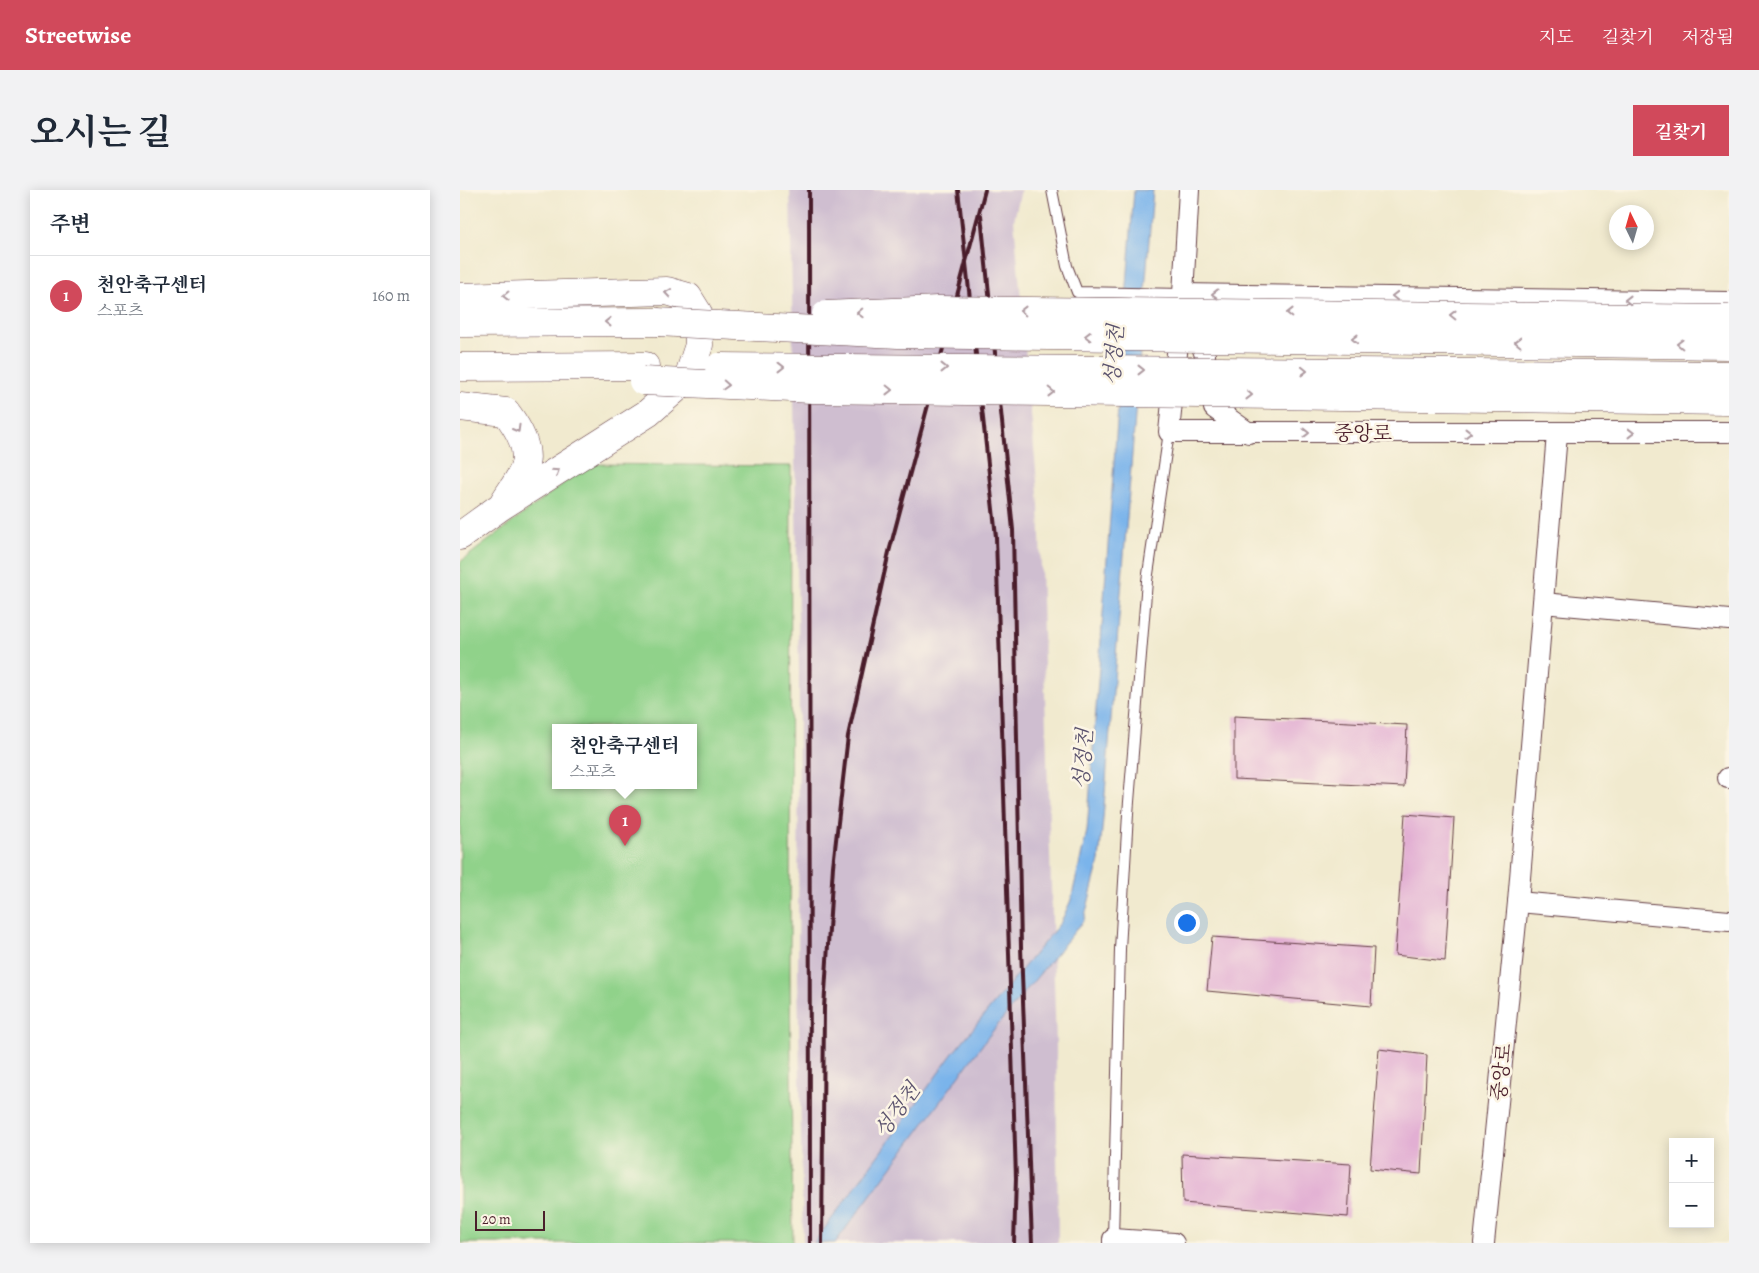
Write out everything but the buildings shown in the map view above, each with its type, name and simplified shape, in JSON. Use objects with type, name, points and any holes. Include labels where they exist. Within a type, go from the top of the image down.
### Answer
[{"type":"main road","points":[[460,297],[667,292],[688,298],[698,313],[699,345],[688,378],[648,413],[500,508],[460,536]]},
{"type":"main road","points":[[460,323],[656,322],[938,310],[1729,319]]},
{"type":"main road","points":[[656,322],[898,334],[1729,345]]},
{"type":"main road","points":[[460,367],[645,366],[1729,375]]},
{"type":"main road","points":[[460,372],[812,389],[1729,401]]},
{"type":"main road","points":[[460,406],[506,412],[521,435],[524,452],[524,470],[500,508]]},
{"type":"street","points":[[1169,432],[1183,294],[1189,190]]},
{"type":"street","points":[[1183,294],[1729,302]]},
{"type":"street","points":[[1183,294],[1205,355],[1214,408],[1249,432]]},
{"type":"street","points":[[1205,355],[1212,324],[1252,294]]},
{"type":"street","name":"중앙로","points":[[1169,432],[1557,434],[1729,432]]},
{"type":"street","name":"중앙로","points":[[1484,1243],[1518,902],[1557,434]]},
{"type":"street","points":[[1543,603],[1729,620]]},
{"type":"street","points":[[1518,902],[1729,921]]},
{"type":"street","points":[[1113,1241],[1174,1243]]},
{"type":"lane","points":[[1052,190],[1067,266],[1077,292],[1183,294]]},
{"type":"lane","points":[[1113,1241],[1120,949],[1128,814],[1147,581],[1169,432]]},
{"type":"shaded area","points":[[790,190],[1021,190],[1014,220],[1039,505],[1056,1044],[1058,1243],[803,1243],[798,974],[799,670]]},
{"type":"green space","points":[[589,464],[791,466],[790,977],[793,1243],[460,1243],[460,562]]},
{"type":"water","points":[[1134,190],[1153,190],[1103,819],[1099,861],[1084,920],[991,1033],[835,1243],[814,1243],[953,1053],[1061,922],[1071,900],[1087,831]]},
{"type":"railway","points":[[809,190],[810,1243]]},
{"type":"railway","points":[[958,190],[996,537],[1016,1178],[1014,1243]]},
{"type":"railway","points":[[822,1243],[824,1008],[833,866],[848,736],[889,552],[985,190]]},
{"type":"railway","points":[[981,215],[1013,530],[1021,947],[1032,1243]]},
{"type":"place","name":"천안축구센터","points":[[625,846]]},
{"type":"water label","name":"성정천","points":[[1114,355]]},
{"type":"water label","name":"성정천","points":[[1083,759]]},
{"type":"water label","name":"성정천","points":[[897,1110]]}]
